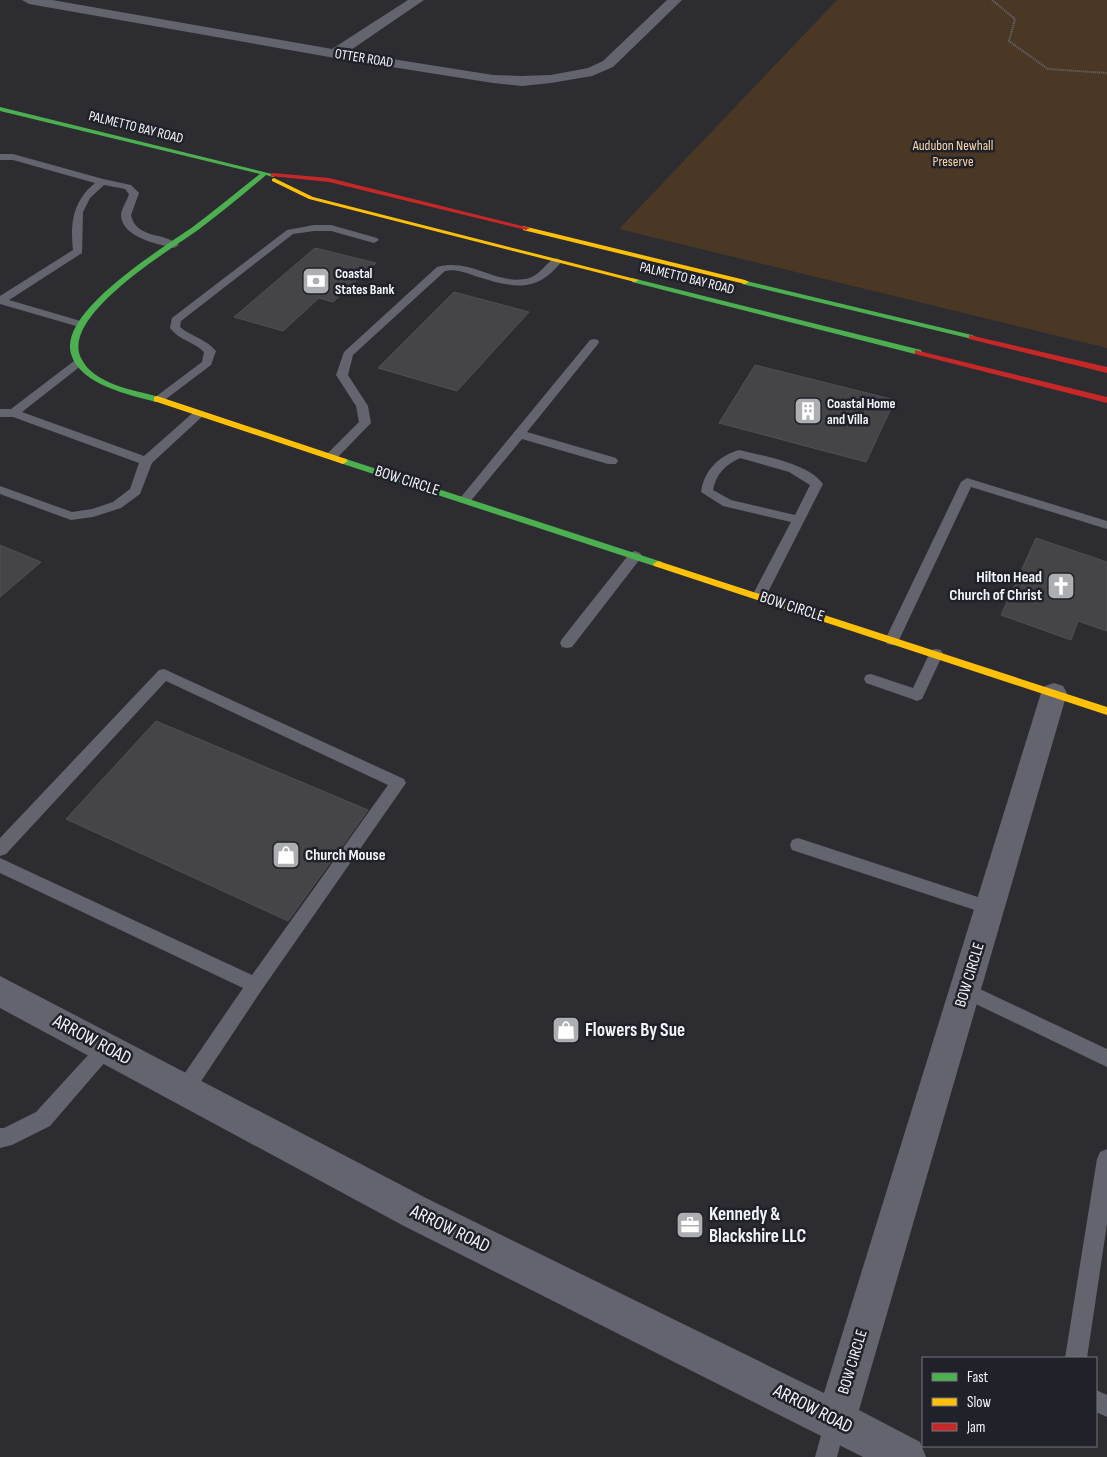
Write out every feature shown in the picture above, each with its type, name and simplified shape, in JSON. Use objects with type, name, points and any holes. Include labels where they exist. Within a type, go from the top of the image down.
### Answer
[{"type":"main road","name":"PALMETTO BAY ROAD","points":[[0,109],[264,174],[329,180],[1107,370]]},
{"type":"main road","name":"PALMETTO BAY ROAD","points":[[264,174],[284,186],[311,198],[1107,400]]},
{"type":"main road","points":[[78,363],[74,353],[76,332],[80,324],[100,302],[264,174]]},
{"type":"main road","name":"BOW CIRCLE","points":[[78,363],[86,372],[100,380],[199,414],[1054,693]]},
{"type":"main road","points":[[1054,693],[1107,711]]},
{"type":"street","name":"OTTER ROAD","points":[[29,0],[335,54],[493,79],[522,81],[551,80],[592,72],[608,64],[675,0]]},
{"type":"street","points":[[335,54],[417,0]]},
{"type":"street","points":[[112,14],[129,5]]},
{"type":"street","name":"BOW CIRCLE","points":[[836,1420],[1054,693]]},
{"type":"street","name":"ARROW ROAD","points":[[3,999],[106,1048],[415,1212],[836,1420],[905,1457]]},
{"type":"lane","points":[[0,157],[13,157],[102,182],[128,187],[134,193],[126,212],[126,219],[131,228],[149,237],[174,245]]},
{"type":"lane","points":[[0,301],[78,251],[75,227],[77,212],[89,191],[102,182]]},
{"type":"lane","points":[[158,400],[207,363],[210,351],[202,343],[185,337],[175,328],[176,320],[290,232],[314,228],[331,228],[374,240]]},
{"type":"lane","points":[[332,456],[365,423],[362,406],[342,375],[348,354],[441,269],[454,267],[508,281],[521,282],[536,280],[544,275],[557,261]]},
{"type":"lane","points":[[0,301],[80,324]]},
{"type":"lane","points":[[465,500],[594,342]]},
{"type":"lane","points":[[14,413],[78,363]]},
{"type":"lane","points":[[0,413],[14,413],[146,461]]},
{"type":"lane","points":[[0,490],[72,516],[93,513],[117,505],[136,491],[146,461],[199,414]]},
{"type":"lane","points":[[519,434],[612,461]]},
{"type":"lane","points":[[759,596],[817,484],[814,478],[796,471],[739,454],[717,466],[708,480],[707,492],[727,503],[798,520]]},
{"type":"lane","points":[[892,640],[967,482],[1107,525]]},
{"type":"lane","points":[[567,643],[635,556]]},
{"type":"lane","points":[[871,679],[917,694],[936,654]]},
{"type":"lane","points":[[0,849],[164,674],[398,783],[255,985],[185,1089]]},
{"type":"lane","points":[[798,845],[990,908]]},
{"type":"lane","points":[[0,865],[255,985]]},
{"type":"lane","points":[[965,990],[1107,1058]]},
{"type":"lane","points":[[0,1138],[5,1138],[43,1119],[106,1048]]},
{"type":"lane","points":[[1076,1357],[1107,1159]]},
{"type":"lane","points":[[826,1457],[836,1420]]},
{"type":"path","points":[[992,0],[1015,19],[1009,41],[1048,69],[1107,73]]},
{"type":"green space","name":"Audubon Newhall Preserve","points":[[837,0],[1107,0],[1107,348],[619,229]]},
{"type":"building","name":"Coastal States Bank","points":[[315,248],[376,263],[333,302],[319,298],[283,331],[234,317]]},
{"type":"building","points":[[454,292],[529,312],[457,391],[378,368]]},
{"type":"building","name":"Coastal Home and Villa","points":[[755,365],[895,400],[866,462],[719,423]]},
{"type":"building","name":"Hilton Head Church of Christ","points":[[1036,538],[1107,562],[1107,631],[1078,621],[1071,640],[1001,615]]},
{"type":"building","points":[[0,545],[41,562],[0,597]]},
{"type":"building","points":[[156,721],[368,810],[288,921],[66,819]]},
{"type":"traffic: fast","points":[[0,109],[273,175]]},
{"type":"traffic: fast","points":[[157,399],[112,386],[91,375],[83,368],[77,359],[74,349],[79,329],[93,308],[117,285],[206,220],[264,174]]},
{"type":"traffic: fast","points":[[635,280],[918,352]]},
{"type":"traffic: fast","points":[[745,282],[972,337]]},
{"type":"traffic: fast","points":[[343,461],[658,564]]},
{"type":"traffic: slow","points":[[274,180],[311,198],[635,280]]},
{"type":"traffic: slow","points":[[526,228],[745,282]]},
{"type":"traffic: slow","points":[[157,399],[343,461]]},
{"type":"traffic: slow","points":[[658,564],[1107,711]]},
{"type":"traffic: jam","points":[[273,175],[329,180],[526,228]]},
{"type":"traffic: jam","points":[[972,337],[1107,370]]},
{"type":"traffic: jam","points":[[918,352],[1107,400]]},
{"type":"place","name":"Coastal States Bank","points":[[316,281]]},
{"type":"place","name":"Coastal Home and Villa","points":[[808,411]]},
{"type":"place","name":"Hilton Head Church of Christ","points":[[1061,586]]},
{"type":"place","name":"Church Mouse","points":[[286,855]]},
{"type":"place","name":"Flowers By Sue","points":[[566,1030]]},
{"type":"place","name":"Kennedy & Blackshire LLC","points":[[690,1225]]}]
